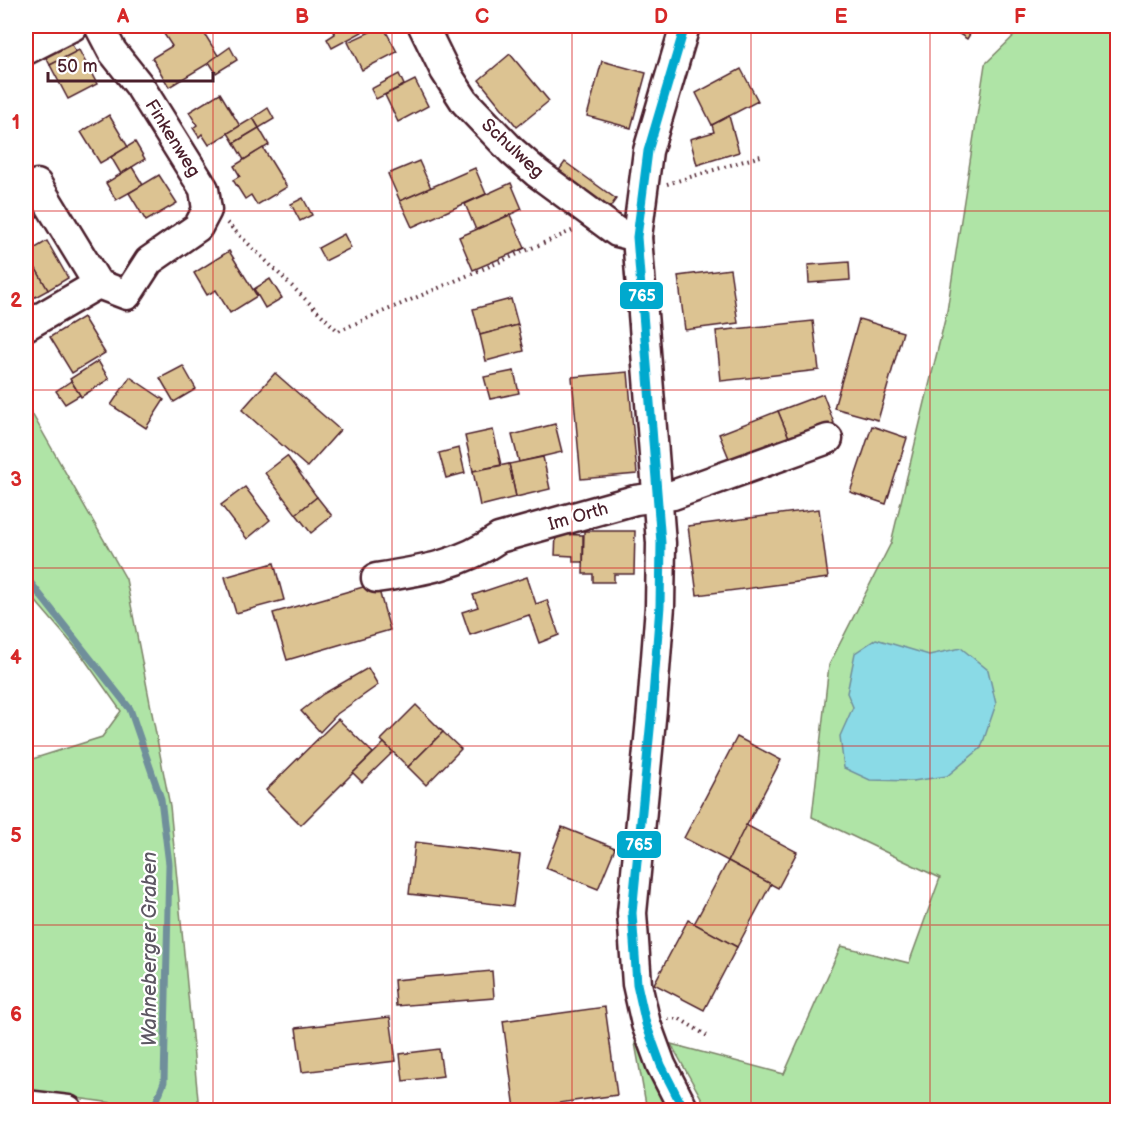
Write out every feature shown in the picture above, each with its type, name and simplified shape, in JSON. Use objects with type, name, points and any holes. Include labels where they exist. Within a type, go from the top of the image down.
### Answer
[{"type":"street","points":[[26,50],[73,26]]},
{"type":"street","name":"Finkenweg","points":[[99,26],[111,51],[140,85],[204,189],[207,210]]},
{"type":"street","name":"Schulweg","points":[[423,26],[445,71],[465,102],[537,174],[616,232],[637,237]]},
{"type":"street","points":[[684,1110],[661,1065],[646,1024],[633,954],[632,914],[660,606],[658,498],[637,267],[637,237],[648,151],[685,26]]},
{"type":"street","points":[[37,184],[98,284],[127,295],[149,261],[198,227],[207,210]]},
{"type":"street","points":[[26,326],[98,284]]},
{"type":"street","name":"Im Orth","points":[[376,578],[447,565],[481,551],[499,538],[634,500],[673,495],[828,439]]},
{"type":"street","points":[[26,1105],[68,1110]]},
{"type":"path","points":[[657,185],[676,183],[764,155]]},
{"type":"path","points":[[207,210],[219,214],[338,331],[600,219]]},
{"type":"path","points":[[664,1020],[680,1019],[709,1037]]},
{"type":"green space","points":[[1024,26],[1117,26],[1117,1110],[708,1110],[671,1044],[784,1074],[841,946],[909,963],[940,878],[812,817],[829,665],[891,543],[947,311],[985,64]]},
{"type":"green space","points":[[26,403],[126,579],[170,806],[199,1110],[163,1110],[26,1091],[26,761],[102,737],[121,711],[80,653],[26,590]]},
{"type":"green space","points":[[635,1043],[645,1043],[673,1110],[647,1110]]},
{"type":"water","points":[[876,639],[929,655],[961,648],[988,670],[996,704],[981,748],[947,776],[913,781],[870,780],[844,768],[840,736],[853,707],[847,693],[855,653]]},
{"type":"building","points":[[178,26],[189,26],[194,33],[201,28],[219,57],[169,87],[152,58],[172,46],[164,34]]},
{"type":"building","points":[[341,26],[359,26],[362,32],[332,48],[327,39],[335,34],[333,30]]},
{"type":"building","points":[[383,26],[397,52],[362,70],[348,42]]},
{"type":"building","points":[[956,26],[975,26],[967,39],[953,30]]},
{"type":"building","points":[[66,34],[76,52],[50,65],[41,48]]},
{"type":"building","points":[[230,47],[237,60],[216,73],[209,62]]},
{"type":"building","points":[[79,50],[97,84],[68,99],[50,65]]},
{"type":"building","points":[[510,54],[549,101],[517,127],[479,80]]},
{"type":"building","points":[[602,61],[646,73],[631,128],[587,116]]},
{"type":"building","points":[[741,69],[758,101],[712,125],[696,93]]},
{"type":"building","points":[[399,74],[404,85],[376,99],[371,89]]},
{"type":"building","points":[[415,80],[428,106],[398,122],[385,95]]},
{"type":"building","points":[[220,93],[240,126],[209,145],[202,134],[199,137],[193,128],[197,125],[189,112]]},
{"type":"building","points":[[268,108],[274,119],[259,128],[253,118]]},
{"type":"building","points":[[109,115],[128,147],[100,163],[81,132]]},
{"type":"building","points":[[729,116],[739,152],[697,165],[690,139],[714,132],[712,125]]},
{"type":"building","points":[[253,118],[259,128],[234,143],[228,133]]},
{"type":"building","points":[[259,128],[269,145],[244,160],[234,143]]},
{"type":"building","points":[[135,142],[145,159],[121,174],[111,157]]},
{"type":"building","points":[[263,148],[287,187],[257,205],[251,195],[245,199],[233,180],[240,176],[234,166]]},
{"type":"building","points":[[419,161],[431,188],[400,201],[388,174]]},
{"type":"building","points":[[565,162],[616,199],[606,213],[555,176]]},
{"type":"building","points":[[132,167],[143,185],[116,200],[106,183]]},
{"type":"building","points":[[475,168],[486,194],[412,227],[400,201]]},
{"type":"building","points":[[159,175],[177,203],[146,221],[129,193]]},
{"type":"building","points":[[511,183],[522,209],[476,230],[465,204]]},
{"type":"building","points":[[26,186],[43,213],[26,224]]},
{"type":"building","points":[[303,198],[312,215],[300,221],[291,204]]},
{"type":"building","points":[[510,215],[525,248],[473,270],[459,237]]},
{"type":"building","points":[[344,234],[351,248],[325,261],[318,248]]},
{"type":"building","points":[[47,241],[68,278],[48,290],[27,253]]},
{"type":"building","points":[[229,251],[257,296],[230,313],[216,290],[207,295],[194,273]]},
{"type":"building","points":[[27,253],[48,290],[28,301],[26,297]]},
{"type":"building","points":[[849,262],[850,280],[809,283],[808,265]]},
{"type":"building","points":[[730,269],[738,323],[685,330],[678,276]]},
{"type":"building","points":[[270,279],[282,298],[265,308],[254,289]]},
{"type":"building","points":[[511,299],[518,325],[480,335],[473,309]]},
{"type":"building","points":[[83,317],[105,353],[72,373],[50,337]]},
{"type":"building","points":[[859,319],[903,332],[878,420],[834,408]]},
{"type":"building","points":[[813,321],[819,370],[721,381],[716,331]]},
{"type":"building","points":[[518,325],[524,351],[486,361],[480,335]]},
{"type":"building","points":[[98,361],[109,379],[81,397],[70,379]]},
{"type":"building","points":[[183,366],[196,389],[174,402],[160,378]]},
{"type":"building","points":[[514,371],[519,393],[490,399],[484,377]]},
{"type":"building","points":[[628,372],[637,474],[581,479],[572,377]]},
{"type":"building","points":[[275,373],[340,430],[307,467],[242,410]]},
{"type":"building","points":[[130,377],[164,400],[146,428],[111,405]]},
{"type":"building","points":[[71,381],[80,395],[65,404],[56,391]]},
{"type":"building","points":[[823,394],[834,423],[790,440],[778,411]]},
{"type":"building","points":[[778,411],[790,440],[731,463],[719,434]]},
{"type":"building","points":[[555,424],[562,452],[519,462],[512,435]]},
{"type":"building","points":[[872,426],[907,438],[886,504],[850,492]]},
{"type":"building","points":[[493,430],[501,465],[473,471],[465,436]]},
{"type":"building","points":[[459,448],[465,473],[446,478],[439,453]]},
{"type":"building","points":[[287,456],[317,497],[296,514],[265,473]]},
{"type":"building","points":[[543,457],[550,489],[516,497],[509,464]]},
{"type":"building","points":[[509,464],[516,497],[480,506],[473,471]]},
{"type":"building","points":[[245,487],[270,520],[247,539],[221,505]]},
{"type":"building","points":[[317,497],[332,516],[311,533],[296,514]]},
{"type":"building","points":[[819,509],[828,578],[697,595],[688,526]]},
{"type":"building","points":[[584,531],[635,531],[634,574],[614,574],[614,582],[593,582],[593,574],[583,574]]},
{"type":"building","points":[[556,534],[583,535],[583,562],[573,562],[573,556],[555,555]]},
{"type":"building","points":[[274,563],[284,600],[236,613],[225,577]]},
{"type":"building","points":[[527,577],[536,604],[547,600],[559,635],[539,643],[529,615],[470,635],[462,612],[478,607],[473,595]]},
{"type":"building","points":[[377,583],[390,630],[287,660],[273,613]]},
{"type":"building","points":[[368,668],[378,685],[337,714],[320,732],[301,711],[323,694]]},
{"type":"building","points":[[416,705],[443,732],[408,767],[381,740]]},
{"type":"building","points":[[338,719],[373,753],[301,825],[266,790]]},
{"type":"building","points":[[443,732],[461,749],[426,785],[408,767]]},
{"type":"building","points":[[737,737],[781,760],[728,861],[684,838]]},
{"type":"building","points":[[384,743],[393,752],[362,782],[353,773]]},
{"type":"building","points":[[746,825],[797,852],[778,888],[728,861]]},
{"type":"building","points":[[562,827],[615,848],[598,889],[546,868]]},
{"type":"building","points":[[415,842],[520,855],[513,906],[409,894]]},
{"type":"building","points":[[728,861],[771,884],[737,947],[694,924]]},
{"type":"building","points":[[688,920],[737,947],[704,1010],[654,984]]},
{"type":"building","points":[[492,971],[494,998],[396,1006],[394,980]]},
{"type":"building","points":[[605,1007],[617,1095],[515,1109],[503,1021]]},
{"type":"building","points":[[390,1017],[396,1061],[302,1072],[296,1028]]},
{"type":"building","points":[[439,1049],[443,1076],[403,1081],[400,1054]]},
{"type":"waterway","name":"Wahneberger Graben","points":[[26,577],[130,709],[161,799],[169,864],[164,1082],[153,1110]]},
{"type":"transit line","name":"765","points":[[684,1110],[661,1065],[646,1024],[637,984],[632,913],[652,709],[660,606],[661,543],[637,237],[648,151],[685,26]]}]
